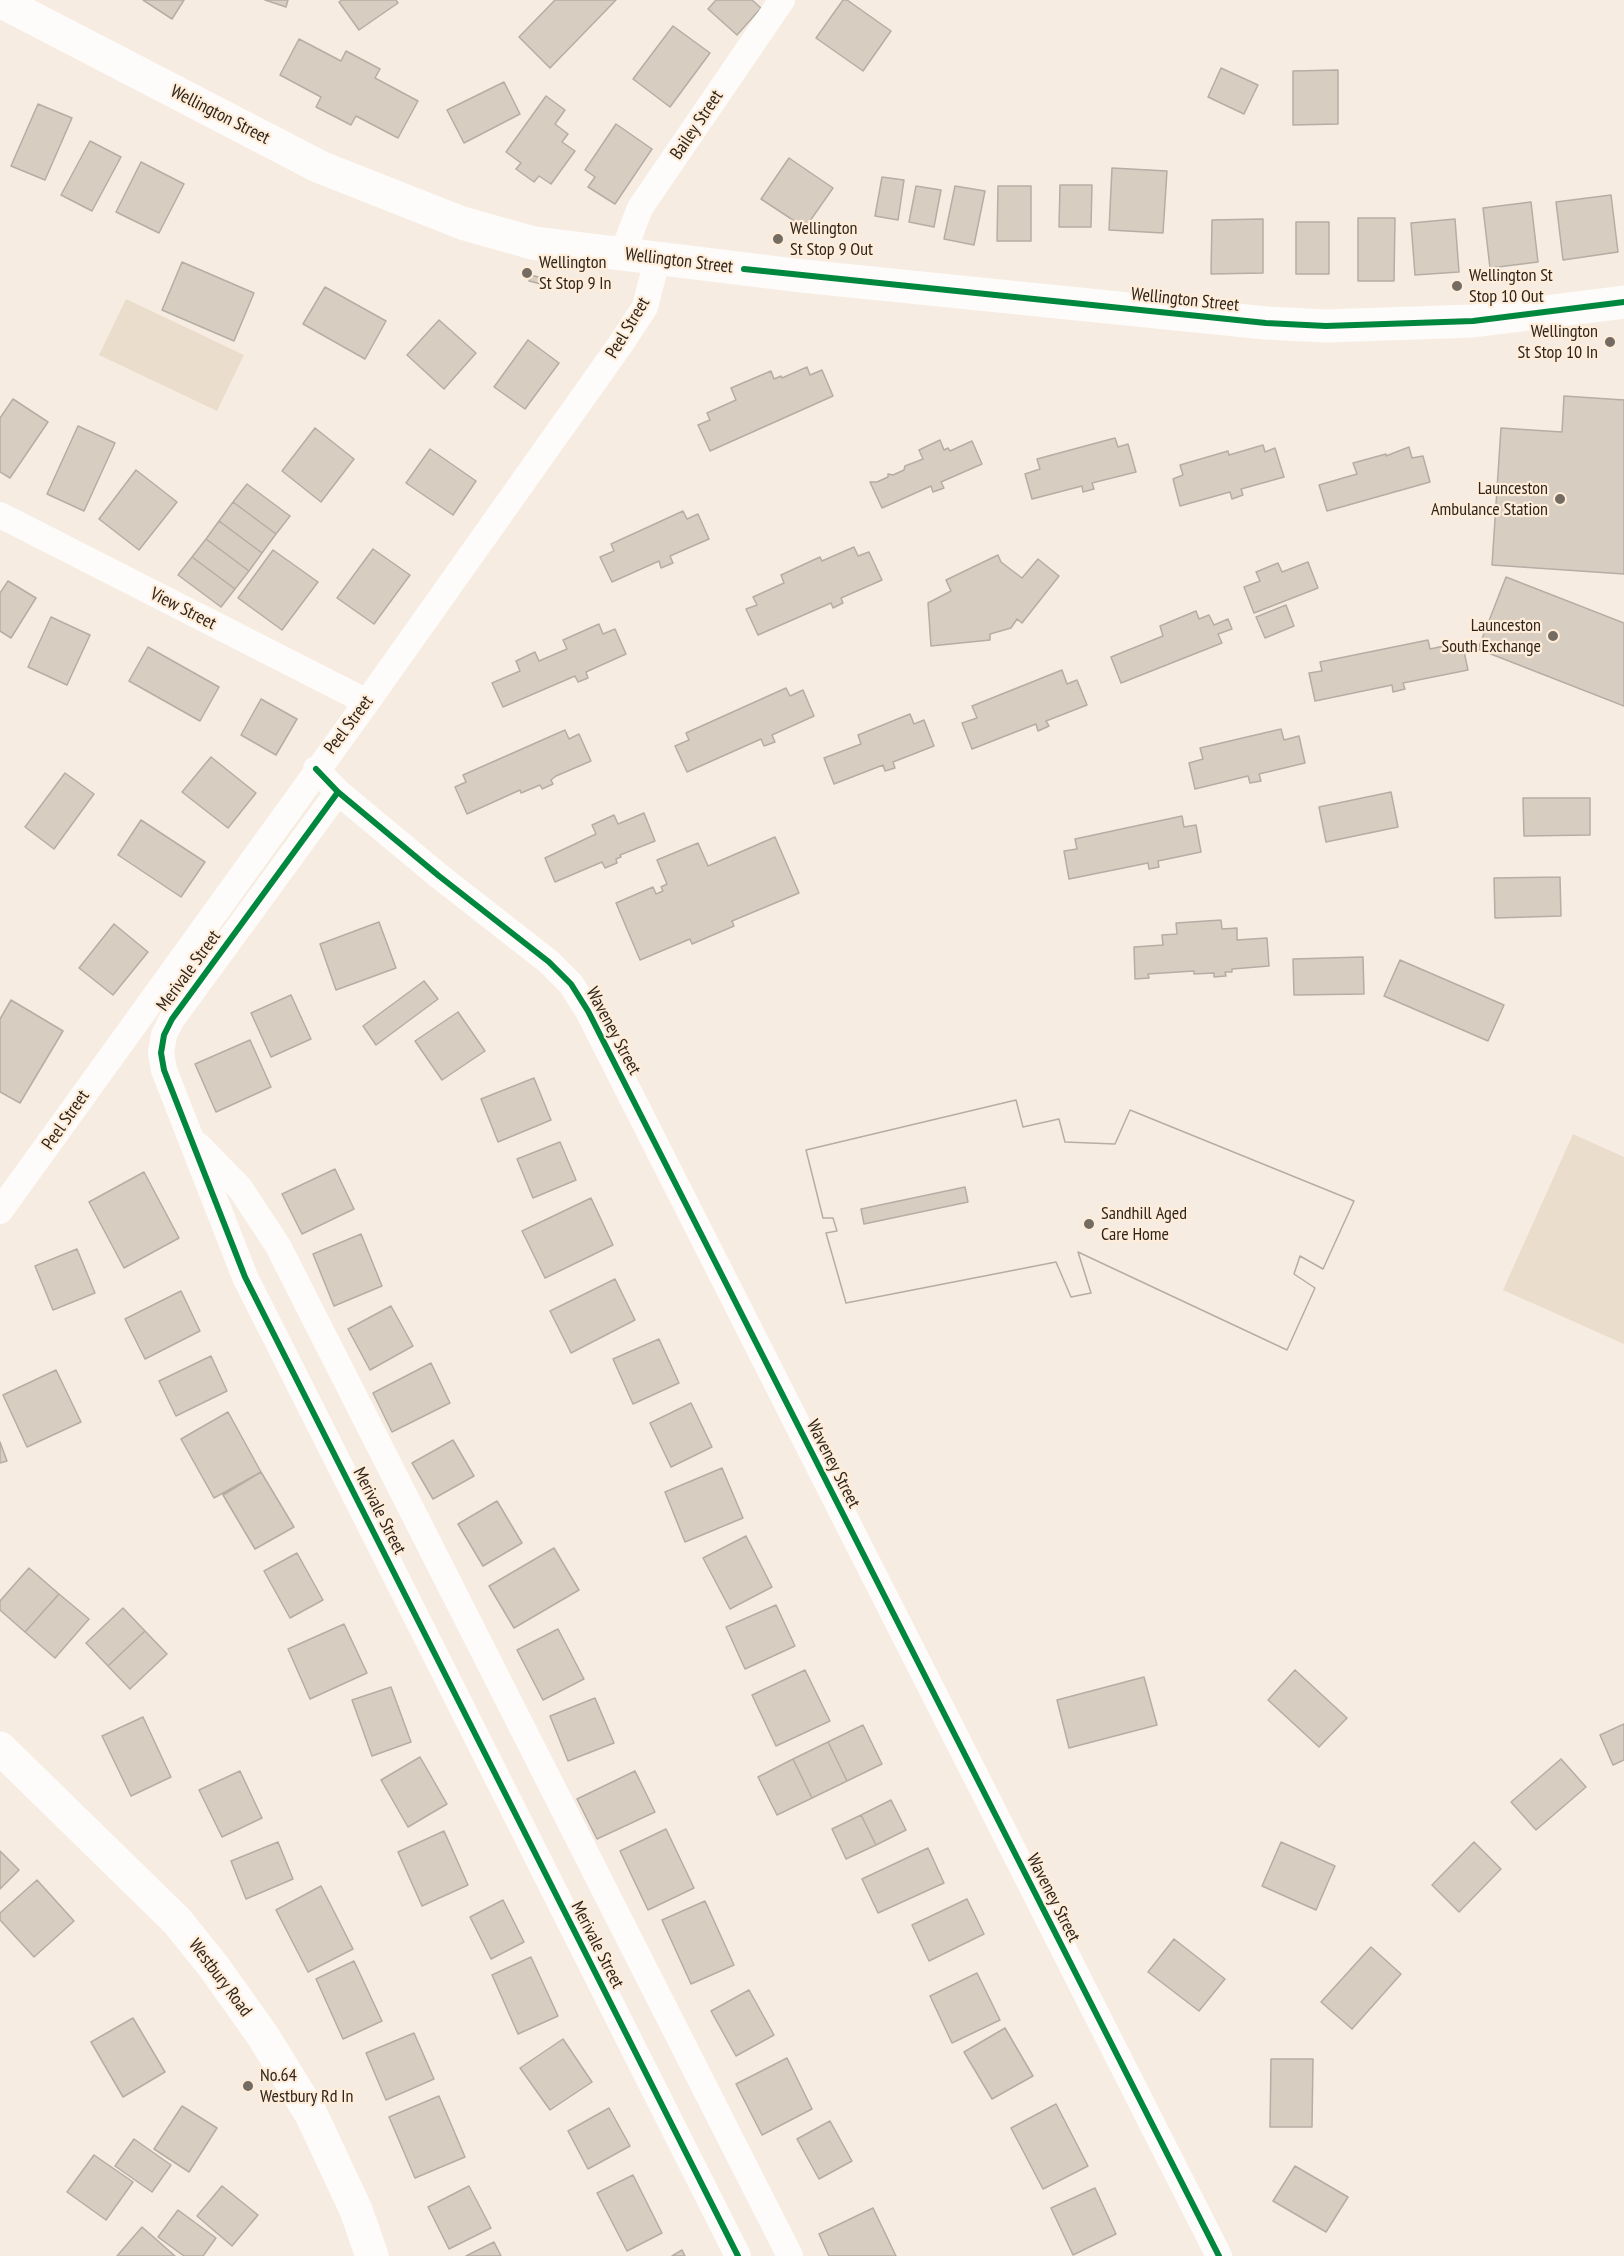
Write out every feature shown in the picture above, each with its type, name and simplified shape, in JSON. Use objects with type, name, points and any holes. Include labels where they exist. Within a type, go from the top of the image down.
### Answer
[{"type":"main road","name":"Wellington Street","points":[[0,2],[321,167],[462,224],[533,243],[657,260],[1302,325],[1384,325],[1473,321],[1624,302]]},
{"type":"main road","name":"Westbury Road","points":[[0,1748],[177,1921],[214,1967],[264,2036],[311,2114],[356,2210],[372,2256]]},
{"type":"street","name":"Bailey Street","points":[[622,255],[640,208],[782,0]]},
{"type":"street","name":"Peel Street","points":[[0,1211],[316,769],[367,702],[645,307],[657,260]]},
{"type":"street","name":"View Street","points":[[0,515],[367,702]]},
{"type":"street","name":"Waveney Street","points":[[316,769],[338,792],[439,876],[549,962],[571,984],[582,1002],[1219,2256]]},
{"type":"street","name":"Merivale Street","points":[[338,792],[172,1019],[164,1035],[161,1053],[164,1070],[244,1277],[738,2256]]},
{"type":"street","name":"Merivale Street","points":[[193,1141],[240,1188],[278,1246],[789,2256]]},
{"type":"shaded area","points":[[126,299],[244,355],[217,411],[99,355]]},
{"type":"shaded area","points":[[1573,1134],[1624,1157],[1624,1344],[1503,1290]]},
{"type":"building","points":[[143,0],[184,0],[172,19]]},
{"type":"building","points":[[265,0],[288,0],[286,7]]},
{"type":"building","points":[[342,0],[396,0],[398,3],[359,30],[339,2]]},
{"type":"building","points":[[555,0],[616,0],[550,68],[519,37]]},
{"type":"building","points":[[716,0],[752,0],[761,8],[737,35],[708,9]]},
{"type":"building","points":[[843,0],[847,0],[891,31],[863,71],[816,38]]},
{"type":"building","points":[[673,26],[710,53],[670,107],[633,79]]},
{"type":"building","points":[[299,39],[341,61],[346,51],[380,69],[375,78],[418,101],[398,138],[356,116],[351,125],[316,107],[321,97],[280,75]]},
{"type":"building","points":[[1221,68],[1258,85],[1244,114],[1208,97]]},
{"type":"building","points":[[1338,70],[1338,124],[1293,125],[1293,71]]},
{"type":"building","points":[[504,82],[520,114],[464,143],[447,110]]},
{"type":"building","points":[[546,96],[565,110],[555,124],[568,134],[562,142],[575,151],[551,184],[539,176],[534,182],[516,169],[521,163],[506,152]]},
{"type":"building","points":[[38,104],[72,118],[45,180],[11,166]]},
{"type":"building","points":[[616,124],[652,149],[615,204],[588,187],[595,177],[585,170]]},
{"type":"building","points":[[90,141],[121,157],[92,211],[61,195]]},
{"type":"building","points":[[789,158],[833,188],[805,228],[761,199]]},
{"type":"building","points":[[141,162],[184,184],[159,233],[116,212]]},
{"type":"building","points":[[1112,168],[1167,171],[1163,233],[1109,230]]},
{"type":"building","points":[[882,177],[904,180],[898,220],[875,216]]},
{"type":"building","points":[[1060,185],[1092,185],[1091,227],[1059,227]]},
{"type":"building","points":[[916,186],[941,190],[934,227],[909,222]]},
{"type":"building","points":[[955,186],[985,191],[974,245],[944,239]]},
{"type":"building","points":[[998,186],[1031,186],[1031,241],[997,241]]},
{"type":"building","points":[[1611,195],[1618,252],[1563,260],[1556,202]]},
{"type":"building","points":[[1531,202],[1538,262],[1490,268],[1483,208]]},
{"type":"building","points":[[1358,218],[1395,218],[1394,281],[1358,281]]},
{"type":"building","points":[[1263,219],[1263,273],[1211,274],[1212,220]]},
{"type":"building","points":[[1455,219],[1459,272],[1415,275],[1411,223]]},
{"type":"building","points":[[1296,222],[1329,222],[1329,274],[1296,274]]},
{"type":"building","points":[[182,262],[254,293],[234,341],[162,310]]},
{"type":"building","points":[[531,275],[542,278],[541,284],[529,281]]},
{"type":"building","points":[[325,287],[386,321],[365,359],[303,324]]},
{"type":"building","points":[[439,320],[476,353],[444,389],[407,355]]},
{"type":"building","points":[[528,340],[559,363],[525,409],[494,387]]},
{"type":"building","points":[[807,367],[810,375],[822,370],[833,396],[710,451],[698,425],[710,420],[707,413],[736,400],[731,388],[771,371],[774,379]]},
{"type":"building","name":"Launceston Ambulance Station","points":[[1564,396],[1624,400],[1624,574],[1492,565],[1501,428],[1562,432]]},
{"type":"building","points":[[13,399],[48,422],[10,478],[0,472],[0,418]]},
{"type":"building","points":[[78,426],[115,443],[84,511],[47,494]]},
{"type":"building","points":[[315,428],[354,459],[321,502],[282,471]]},
{"type":"building","points":[[1115,438],[1118,447],[1128,444],[1136,472],[1092,483],[1094,489],[1083,492],[1082,486],[1032,499],[1025,474],[1040,469],[1037,459]]},
{"type":"building","points":[[940,440],[944,450],[948,448],[950,451],[972,441],[982,464],[941,482],[944,488],[933,492],[931,486],[882,508],[870,482],[877,482],[888,477],[888,474],[893,475],[904,470],[905,466],[923,459],[919,450]]},
{"type":"building","points":[[1263,445],[1265,452],[1275,448],[1284,477],[1241,489],[1243,495],[1232,499],[1230,492],[1180,506],[1173,479],[1183,475],[1180,465],[1228,451],[1229,455]]},
{"type":"building","points":[[1409,447],[1412,458],[1423,456],[1430,482],[1327,511],[1319,485],[1357,474],[1353,463],[1386,454],[1386,456]]},
{"type":"building","points":[[430,449],[476,481],[453,515],[406,483]]},
{"type":"building","points":[[136,470],[177,502],[139,550],[99,519]]},
{"type":"building","points":[[247,484],[290,516],[276,534],[233,502]]},
{"type":"building","points":[[233,502],[276,534],[262,553],[219,521]]},
{"type":"building","points":[[683,511],[687,519],[698,514],[709,539],[670,556],[673,563],[661,568],[659,561],[612,582],[600,557],[614,551],[611,544]]},
{"type":"building","points":[[219,521],[262,553],[249,571],[206,539]]},
{"type":"building","points":[[206,539],[249,571],[235,589],[192,557]]},
{"type":"building","points":[[854,547],[858,556],[869,552],[882,580],[841,598],[843,603],[833,608],[831,603],[758,635],[746,609],[757,605],[753,597],[784,583],[781,575],[820,557],[822,561]]},
{"type":"building","points":[[373,549],[410,575],[374,624],[337,598]]},
{"type":"building","points":[[273,550],[318,582],[282,630],[238,598]]},
{"type":"building","points":[[998,555],[1001,562],[1022,578],[1038,559],[1059,576],[1022,623],[1017,619],[1011,628],[990,634],[990,640],[931,646],[928,603],[951,591],[946,580]]},
{"type":"building","points":[[192,557],[235,589],[221,607],[178,575]]},
{"type":"building","points":[[1308,562],[1318,588],[1254,613],[1244,587],[1260,581],[1256,572],[1278,563],[1282,572]]},
{"type":"building","name":"Launceston South Exchange","points":[[1506,577],[1624,623],[1624,706],[1478,649]]},
{"type":"building","points":[[8,581],[36,598],[11,638],[0,631],[0,593]]},
{"type":"building","points":[[1286,605],[1294,626],[1265,638],[1256,617]]},
{"type":"building","points":[[1196,611],[1199,619],[1209,615],[1214,625],[1228,619],[1232,629],[1218,634],[1222,643],[1121,683],[1111,657],[1163,636],[1160,626]]},
{"type":"building","points":[[51,617],[90,635],[67,685],[28,667]]},
{"type":"building","points":[[599,624],[603,634],[615,629],[626,654],[586,672],[588,678],[578,682],[575,676],[503,707],[492,683],[520,671],[516,661],[535,652],[539,661],[567,649],[563,640]]},
{"type":"building","points":[[1428,640],[1430,649],[1462,642],[1468,670],[1403,683],[1405,689],[1393,692],[1392,685],[1315,701],[1309,673],[1322,671],[1320,662]]},
{"type":"building","points":[[148,647],[219,687],[200,721],[129,681]]},
{"type":"building","points":[[1062,670],[1067,684],[1077,680],[1087,705],[1046,721],[1049,726],[1038,731],[1036,724],[972,749],[962,723],[977,718],[972,706]]},
{"type":"building","points":[[786,688],[790,696],[803,690],[814,716],[772,735],[775,742],[764,746],[761,739],[687,772],[675,746],[689,740],[686,733]]},
{"type":"building","points":[[261,699],[297,719],[276,755],[241,735]]},
{"type":"building","points":[[910,714],[914,724],[924,720],[934,746],[893,762],[895,768],[885,771],[883,765],[834,784],[824,758],[861,744],[858,735]]},
{"type":"building","points":[[1281,729],[1284,740],[1299,736],[1305,763],[1259,774],[1261,781],[1250,783],[1248,776],[1195,789],[1189,763],[1203,759],[1200,748]]},
{"type":"building","points":[[565,730],[569,739],[579,734],[591,761],[556,776],[551,780],[553,784],[542,789],[540,785],[521,793],[520,790],[467,814],[455,787],[466,782],[463,775]]},
{"type":"building","points":[[211,757],[256,793],[228,828],[182,792]]},
{"type":"building","points":[[65,773],[94,794],[54,849],[25,827]]},
{"type":"building","points":[[1391,792],[1398,827],[1326,842],[1319,807]]},
{"type":"building","points":[[1523,798],[1590,798],[1590,835],[1524,836]]},
{"type":"building","points":[[644,813],[655,841],[620,855],[621,857],[616,859],[617,863],[605,868],[602,862],[555,882],[545,858],[596,834],[592,825],[614,815],[618,824]]},
{"type":"building","points":[[1182,816],[1184,827],[1196,825],[1201,852],[1158,861],[1159,867],[1149,869],[1148,863],[1069,879],[1064,851],[1077,849],[1075,839]]},
{"type":"building","points":[[141,820],[205,862],[181,897],[118,855]]},
{"type":"building","points":[[775,837],[799,893],[732,921],[734,926],[692,944],[690,939],[640,960],[616,903],[653,887],[656,894],[663,891],[661,887],[667,884],[657,860],[698,843],[708,866]]},
{"type":"building","points":[[1560,877],[1561,916],[1495,918],[1494,878]]},
{"type":"building","points":[[1221,920],[1222,929],[1237,928],[1237,940],[1267,938],[1269,966],[1232,969],[1232,972],[1225,972],[1226,976],[1214,977],[1214,973],[1194,974],[1194,971],[1148,974],[1149,978],[1135,979],[1134,947],[1163,945],[1162,935],[1177,934],[1176,923]]},
{"type":"building","points":[[379,922],[396,968],[336,990],[320,944]]},
{"type":"building","points":[[114,924],[148,952],[113,995],[79,968]]},
{"type":"building","points":[[1363,957],[1364,994],[1294,995],[1293,959]]},
{"type":"building","points":[[1400,960],[1504,1005],[1488,1041],[1384,996]]},
{"type":"building","points":[[424,981],[438,999],[376,1045],[363,1026]]},
{"type":"building","points":[[291,995],[311,1039],[271,1057],[251,1013]]},
{"type":"building","points":[[11,1000],[63,1031],[20,1103],[0,1092],[0,1019]]},
{"type":"building","points":[[458,1012],[485,1051],[442,1080],[415,1041]]},
{"type":"building","points":[[250,1040],[271,1087],[216,1112],[195,1064]]},
{"type":"building","points":[[534,1078],[551,1120],[498,1142],[481,1099]]},
{"type":"building","name":"Sandhill Aged Care Home","points":[[1016,1100],[1023,1127],[1059,1119],[1065,1142],[1115,1144],[1130,1110],[1354,1201],[1323,1269],[1300,1256],[1294,1274],[1315,1288],[1287,1350],[1078,1252],[1091,1293],[1071,1297],[1056,1262],[846,1303],[826,1233],[837,1231],[833,1218],[823,1218],[806,1150]],"holes":[[[965,1187],[968,1202],[864,1224],[861,1209]]]},
{"type":"building","name":"Sandhill Aged Care Home","points":[[1016,1100],[1023,1127],[1059,1119],[1065,1142],[1115,1144],[1130,1110],[1354,1201],[1323,1269],[1300,1256],[1294,1274],[1315,1288],[1287,1350],[1078,1252],[1091,1293],[1071,1297],[1056,1262],[846,1303],[826,1233],[837,1231],[833,1218],[823,1218],[806,1150]]},
{"type":"building","points":[[560,1142],[576,1180],[533,1198],[517,1159]]},
{"type":"building","points":[[335,1169],[354,1209],[302,1234],[282,1194]]},
{"type":"building","points":[[144,1172],[179,1238],[124,1268],[89,1202]]},
{"type":"building","points":[[591,1198],[613,1245],[545,1278],[522,1231]]},
{"type":"building","points":[[361,1234],[382,1286],[334,1306],[313,1254]]},
{"type":"building","points":[[77,1249],[95,1293],[53,1310],[35,1266]]},
{"type":"building","points":[[615,1279],[635,1320],[571,1353],[550,1311]]},
{"type":"building","points":[[181,1291],[200,1331],[145,1359],[125,1319]]},
{"type":"building","points":[[391,1306],[413,1346],[370,1370],[348,1329]]},
{"type":"building","points":[[659,1339],[679,1383],[633,1404],[613,1359]]},
{"type":"building","points":[[211,1356],[227,1391],[176,1416],[159,1381]]},
{"type":"building","points":[[431,1363],[450,1403],[392,1432],[373,1393]]},
{"type":"building","points":[[56,1370],[81,1422],[27,1447],[3,1395]]},
{"type":"building","points":[[691,1403],[712,1447],[671,1467],[650,1423]]},
{"type":"building","points":[[228,1412],[261,1472],[214,1498],[181,1439]]},
{"type":"building","points":[[453,1440],[474,1476],[433,1499],[412,1463]]},
{"type":"building","points":[[0,1442],[7,1461],[0,1463]]},
{"type":"building","points":[[722,1468],[743,1518],[685,1542],[665,1492]]},
{"type":"building","points":[[261,1472],[294,1527],[255,1549],[223,1495]]},
{"type":"building","points":[[497,1501],[522,1543],[483,1566],[458,1524]]},
{"type":"building","points":[[746,1536],[772,1587],[730,1609],[703,1558]]},
{"type":"building","points":[[554,1548],[579,1590],[514,1628],[489,1586]]},
{"type":"building","points":[[297,1553],[323,1600],[290,1618],[264,1571]]},
{"type":"building","points":[[29,1568],[59,1594],[25,1632],[0,1610],[0,1601]]},
{"type":"building","points":[[59,1594],[89,1619],[55,1658],[25,1632]]},
{"type":"building","points":[[776,1605],[795,1646],[745,1669],[726,1627]]},
{"type":"building","points":[[123,1608],[145,1631],[108,1666],[86,1643]]},
{"type":"building","points":[[344,1624],[367,1673],[310,1699],[288,1649]]},
{"type":"building","points":[[558,1629],[584,1679],[543,1700],[517,1650]]},
{"type":"building","points":[[145,1631],[167,1654],[130,1689],[108,1666]]},
{"type":"building","points":[[805,1670],[830,1721],[776,1746],[752,1695]]},
{"type":"building","points":[[1295,1670],[1347,1718],[1319,1747],[1268,1700]]},
{"type":"building","points":[[1144,1677],[1157,1725],[1069,1748],[1057,1700]]},
{"type":"building","points":[[391,1687],[411,1742],[372,1756],[352,1700]]},
{"type":"building","points":[[595,1698],[614,1743],[568,1761],[550,1716]]},
{"type":"building","points":[[143,1717],[171,1777],[131,1796],[102,1736]]},
{"type":"building","points":[[1624,1724],[1624,1760],[1613,1765],[1600,1735]]},
{"type":"building","points":[[863,1725],[882,1764],[847,1781],[828,1742]]},
{"type":"building","points":[[828,1742],[847,1781],[812,1798],[793,1759]]},
{"type":"building","points":[[420,1757],[447,1804],[408,1827],[381,1780]]},
{"type":"building","points":[[793,1759],[812,1798],[777,1815],[758,1777]]},
{"type":"building","points":[[1561,1759],[1586,1787],[1536,1830],[1511,1802]]},
{"type":"building","points":[[240,1771],[262,1818],[222,1837],[199,1790]]},
{"type":"building","points":[[635,1771],[655,1812],[597,1839],[577,1799]]},
{"type":"building","points":[[891,1800],[906,1830],[876,1845],[861,1815]]},
{"type":"building","points":[[861,1815],[876,1845],[846,1859],[832,1829]]},
{"type":"building","points":[[666,1829],[694,1888],[648,1910],[620,1851]]},
{"type":"building","points":[[444,1831],[468,1885],[422,1906],[398,1852]]},
{"type":"building","points":[[278,1842],[293,1879],[246,1899],[231,1861]]},
{"type":"building","points":[[1281,1842],[1335,1866],[1316,1910],[1262,1886]]},
{"type":"building","points":[[1474,1842],[1501,1869],[1459,1912],[1432,1885]]},
{"type":"building","points":[[928,1848],[944,1883],[878,1913],[862,1879]]},
{"type":"building","points":[[0,1851],[19,1870],[0,1889]]},
{"type":"building","points":[[37,1880],[74,1921],[34,1957],[0,1920],[0,1913]]},
{"type":"building","points":[[321,1886],[353,1949],[308,1972],[276,1910]]},
{"type":"building","points":[[967,1899],[984,1934],[929,1961],[912,1925]]},
{"type":"building","points":[[503,1900],[524,1942],[491,1959],[470,1917]]},
{"type":"building","points":[[705,1901],[734,1965],[691,1984],[662,1920]]},
{"type":"building","points":[[1174,1939],[1225,1979],[1199,2011],[1148,1972]]},
{"type":"building","points":[[1371,1947],[1401,1974],[1352,2029],[1321,2002]]},
{"type":"building","points":[[531,1957],[558,2016],[518,2034],[492,1975]]},
{"type":"building","points":[[354,1961],[382,2021],[343,2039],[316,1979]]},
{"type":"building","points":[[977,1973],[1000,2020],[952,2043],[930,1996]]},
{"type":"building","points":[[749,1990],[774,2035],[736,2056],[711,2011]]},
{"type":"building","points":[[133,2018],[165,2072],[123,2097],[91,2042]]},
{"type":"building","points":[[1005,2028],[1033,2076],[992,2099],[964,2052]]},
{"type":"building","points":[[414,2033],[434,2079],[386,2100],[366,2053]]},
{"type":"building","points":[[563,2039],[592,2082],[550,2110],[520,2068]]},
{"type":"building","points":[[787,2058],[812,2109],[762,2135],[736,2084]]},
{"type":"building","points":[[1271,2059],[1313,2059],[1312,2127],[1270,2127]]},
{"type":"building","points":[[439,2096],[465,2157],[415,2178],[389,2117]]},
{"type":"building","points":[[1056,2104],[1088,2166],[1043,2189],[1011,2128]]},
{"type":"building","points":[[182,2106],[217,2128],[189,2172],[154,2149]]},
{"type":"building","points":[[609,2108],[630,2146],[588,2169],[568,2131]]},
{"type":"building","points":[[830,2121],[852,2161],[819,2179],[797,2139]]},
{"type":"building","points":[[134,2139],[171,2165],[152,2192],[115,2166]]},
{"type":"building","points":[[94,2155],[133,2182],[106,2220],[67,2192]]},
{"type":"building","points":[[1295,2166],[1348,2197],[1326,2232],[1273,2201]]},
{"type":"building","points":[[633,2175],[662,2233],[627,2251],[597,2193]]},
{"type":"building","points":[[222,2186],[258,2215],[232,2246],[197,2216]]},
{"type":"building","points":[[469,2186],[491,2228],[449,2249],[428,2207]]},
{"type":"building","points":[[1095,2188],[1116,2234],[1073,2255],[1051,2208]]},
{"type":"building","points":[[873,2208],[896,2256],[829,2256],[819,2234]]},
{"type":"building","points":[[178,2210],[216,2238],[203,2256],[184,2256],[158,2237]]},
{"type":"building","points":[[142,2227],[175,2256],[117,2256]]},
{"type":"building","points":[[494,2242],[501,2256],[466,2256]]},
{"type":"building","points":[[682,2250],[685,2256],[672,2256]]},
{"type":"cycle path","points":[[744,269],[1266,323],[1326,326],[1473,321],[1624,302]]},
{"type":"cycle path","points":[[316,769],[338,792],[439,876],[549,962],[571,984],[588,1011],[1219,2256]]},
{"type":"cycle path","points":[[338,792],[172,1019],[164,1035],[161,1053],[164,1070],[245,1277],[738,2256]]},
{"type":"place","name":"Wellington St Stop 9 Out","points":[[778,239]]},
{"type":"place","name":"Wellington St Stop 9 In","points":[[527,273]]},
{"type":"place","name":"Wellington St Stop 10 Out","points":[[1457,286]]},
{"type":"place","name":"Wellington St Stop 10 In","points":[[1610,342]]},
{"type":"place","name":"Launceston Ambulance Station","points":[[1560,499]]},
{"type":"place","name":"Launceston South Exchange","points":[[1553,636]]},
{"type":"place","name":"Sandhill Aged Care Home","points":[[1089,1224]]},
{"type":"place","name":"No.64 Westbury Rd In","points":[[248,2086]]}]
